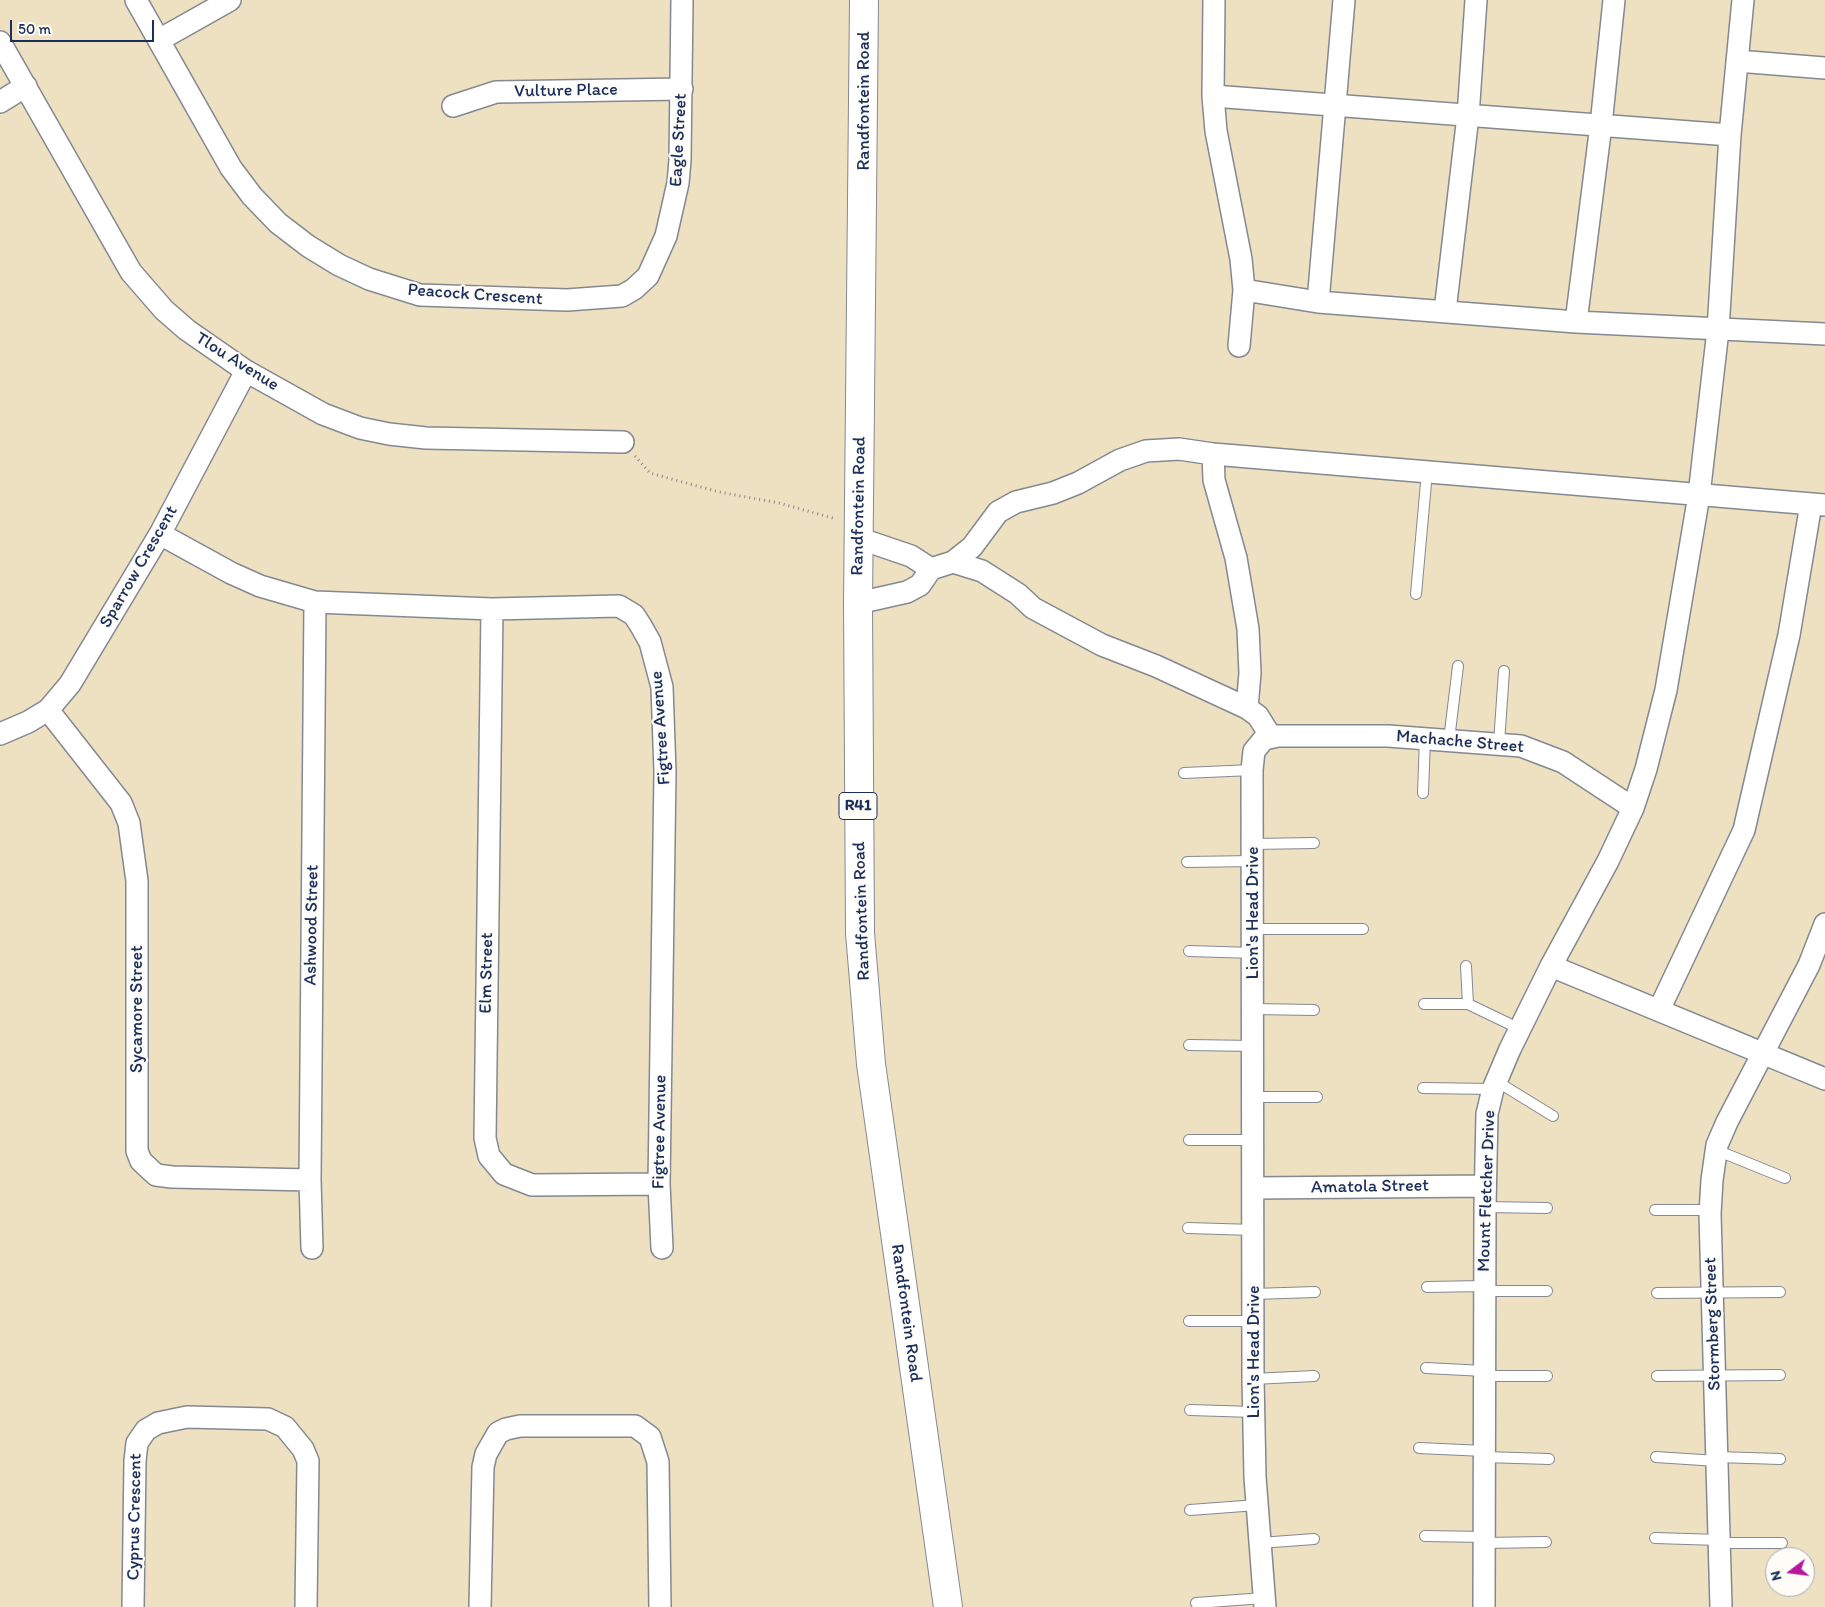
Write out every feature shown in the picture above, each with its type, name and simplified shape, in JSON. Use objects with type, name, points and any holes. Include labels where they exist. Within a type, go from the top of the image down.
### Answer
[{"type":"main road","name":"Randfontein Road","points":[[864,0],[858,603],[860,933],[871,1064],[948,1607]]},
{"type":"street","name":"Peacock Crescent","points":[[136,0],[213,138],[252,196],[278,223],[308,246],[339,265],[394,289],[420,295],[452,297],[600,299],[622,296],[634,290],[648,276]]},
{"type":"street","points":[[159,40],[230,0]]},
{"type":"street","name":"Eagle Street","points":[[648,276],[666,236],[676,193],[680,160],[682,0]]},
{"type":"street","points":[[1214,0],[1213,96],[1216,131],[1242,259],[1244,290],[1238,346]]},
{"type":"street","points":[[1318,302],[1344,0]]},
{"type":"street","points":[[1445,312],[1468,116],[1476,0]]},
{"type":"street","points":[[1576,322],[1601,126],[1614,0]]},
{"type":"street","name":"Mount Fletcher Drive","points":[[1484,1607],[1484,1289],[1487,1114],[1495,1085],[1520,1029],[1551,966],[1608,861],[1633,808],[1646,769],[1666,690],[1699,495],[1718,330],[1730,135],[1742,0]]},
{"type":"street","name":"Tlou Avenue","points":[[0,42],[112,241],[132,272],[164,310],[187,330],[246,371],[324,414],[360,428],[389,434],[426,438],[623,442]]},
{"type":"street","points":[[1737,61],[1825,68]]},
{"type":"street","points":[[0,102],[26,86]]},
{"type":"street","name":"Vulture Place","points":[[453,106],[496,92],[682,89]]},
{"type":"street","points":[[1213,96],[1730,135]]},
{"type":"street","points":[[1244,290],[1318,302],[1576,322],[1825,334]]},
{"type":"street","name":"Sparrow Crescent","points":[[0,734],[28,722],[48,710],[70,684],[160,534],[246,371]]},
{"type":"street","points":[[858,603],[907,592],[920,586],[931,570],[953,562],[972,547],[998,512],[1016,502],[1052,493],[1078,483],[1120,460],[1146,450],[1179,449],[1213,454],[1818,505],[1744,830],[1658,1010]]},
{"type":"street","points":[[1213,454],[1214,480],[1236,558],[1248,629],[1250,673],[1246,708]]},
{"type":"street","points":[[859,532],[911,556],[931,570]]},
{"type":"street","name":"Figtree Avenue","points":[[160,534],[231,573],[260,586],[315,602],[492,609],[619,606],[634,615],[642,626],[656,662],[662,687],[665,772],[659,1184],[662,1248]]},
{"type":"street","points":[[953,562],[982,571],[1018,594],[1033,608],[1102,645],[1156,666],[1246,708],[1258,716],[1271,737]]},
{"type":"street","name":"Ashwood Street","points":[[312,1248],[310,1180],[315,602]]},
{"type":"street","name":"Elm Street","points":[[492,609],[485,1138],[489,1156],[504,1174],[532,1185],[659,1184]]},
{"type":"street","name":"Sycamore Street","points":[[48,710],[121,803],[129,823],[137,882],[137,1151],[140,1161],[156,1175],[172,1177],[310,1180]]},
{"type":"street","name":"Machache Street","points":[[1271,737],[1388,736],[1521,746],[1563,762],[1633,808]]},
{"type":"street","name":"Lion's Head Drive","points":[[1265,1602],[1257,1505],[1253,1379],[1254,1009],[1252,770],[1254,751],[1259,744],[1271,737]]},
{"type":"street","name":"Stormberg Street","points":[[1720,1607],[1710,1210],[1716,1150],[1727,1122],[1762,1052],[1818,961],[1825,924]]},
{"type":"street","points":[[1551,966],[1825,1079]]},
{"type":"street","name":"Amatola Street","points":[[1254,1188],[1485,1186]]},
{"type":"street","name":"Cyprus Crescent","points":[[133,1607],[135,1461],[137,1443],[146,1430],[158,1423],[187,1417],[268,1419],[285,1427],[303,1449],[308,1460],[306,1607]]},
{"type":"street","points":[[480,1607],[483,1467],[490,1443],[498,1433],[520,1426],[634,1426],[650,1437],[658,1462],[660,1607]]},
{"type":"lane","points":[[1416,594],[1427,472]]},
{"type":"lane","points":[[1449,740],[1458,666]]},
{"type":"lane","points":[[1499,743],[1504,671]]},
{"type":"lane","points":[[1424,793],[1425,738]]},
{"type":"lane","points":[[1184,773],[1252,770]]},
{"type":"lane","points":[[1186,862],[1314,843]]},
{"type":"lane","points":[[1253,929],[1363,929]]},
{"type":"lane","points":[[1189,951],[1253,953]]},
{"type":"lane","points":[[1466,966],[1468,1004]]},
{"type":"lane","points":[[1424,1004],[1468,1004],[1520,1029]]},
{"type":"lane","points":[[1254,1009],[1314,1010]]},
{"type":"lane","points":[[1189,1045],[1254,1046]]},
{"type":"lane","points":[[1423,1088],[1495,1085],[1553,1116]]},
{"type":"lane","points":[[1254,1097],[1317,1097]]},
{"type":"lane","points":[[1189,1140],[1254,1140]]},
{"type":"lane","points":[[1716,1150],[1785,1178]]},
{"type":"lane","points":[[1485,1207],[1547,1208]]},
{"type":"lane","points":[[1654,1210],[1710,1210]]},
{"type":"lane","points":[[1188,1228],[1254,1230]]},
{"type":"lane","points":[[1427,1287],[1547,1291]]},
{"type":"lane","points":[[1253,1294],[1315,1292]]},
{"type":"lane","points":[[1657,1293],[1780,1292]]},
{"type":"lane","points":[[1189,1321],[1254,1321]]},
{"type":"lane","points":[[1426,1368],[1547,1376]]},
{"type":"lane","points":[[1657,1376],[1780,1375]]},
{"type":"lane","points":[[1253,1379],[1314,1376]]},
{"type":"lane","points":[[1190,1410],[1254,1412]]},
{"type":"lane","points":[[1419,1448],[1549,1459]]},
{"type":"lane","points":[[1656,1457],[1780,1459]]},
{"type":"lane","points":[[1190,1510],[1257,1505]]},
{"type":"lane","points":[[1425,1536],[1546,1542]]},
{"type":"lane","points":[[1655,1538],[1782,1543]]},
{"type":"lane","points":[[1260,1543],[1314,1539]]},
{"type":"lane","points":[[1196,1603],[1265,1602]]},
{"type":"path","points":[[623,442],[650,473],[718,492],[778,503],[859,532]]}]
